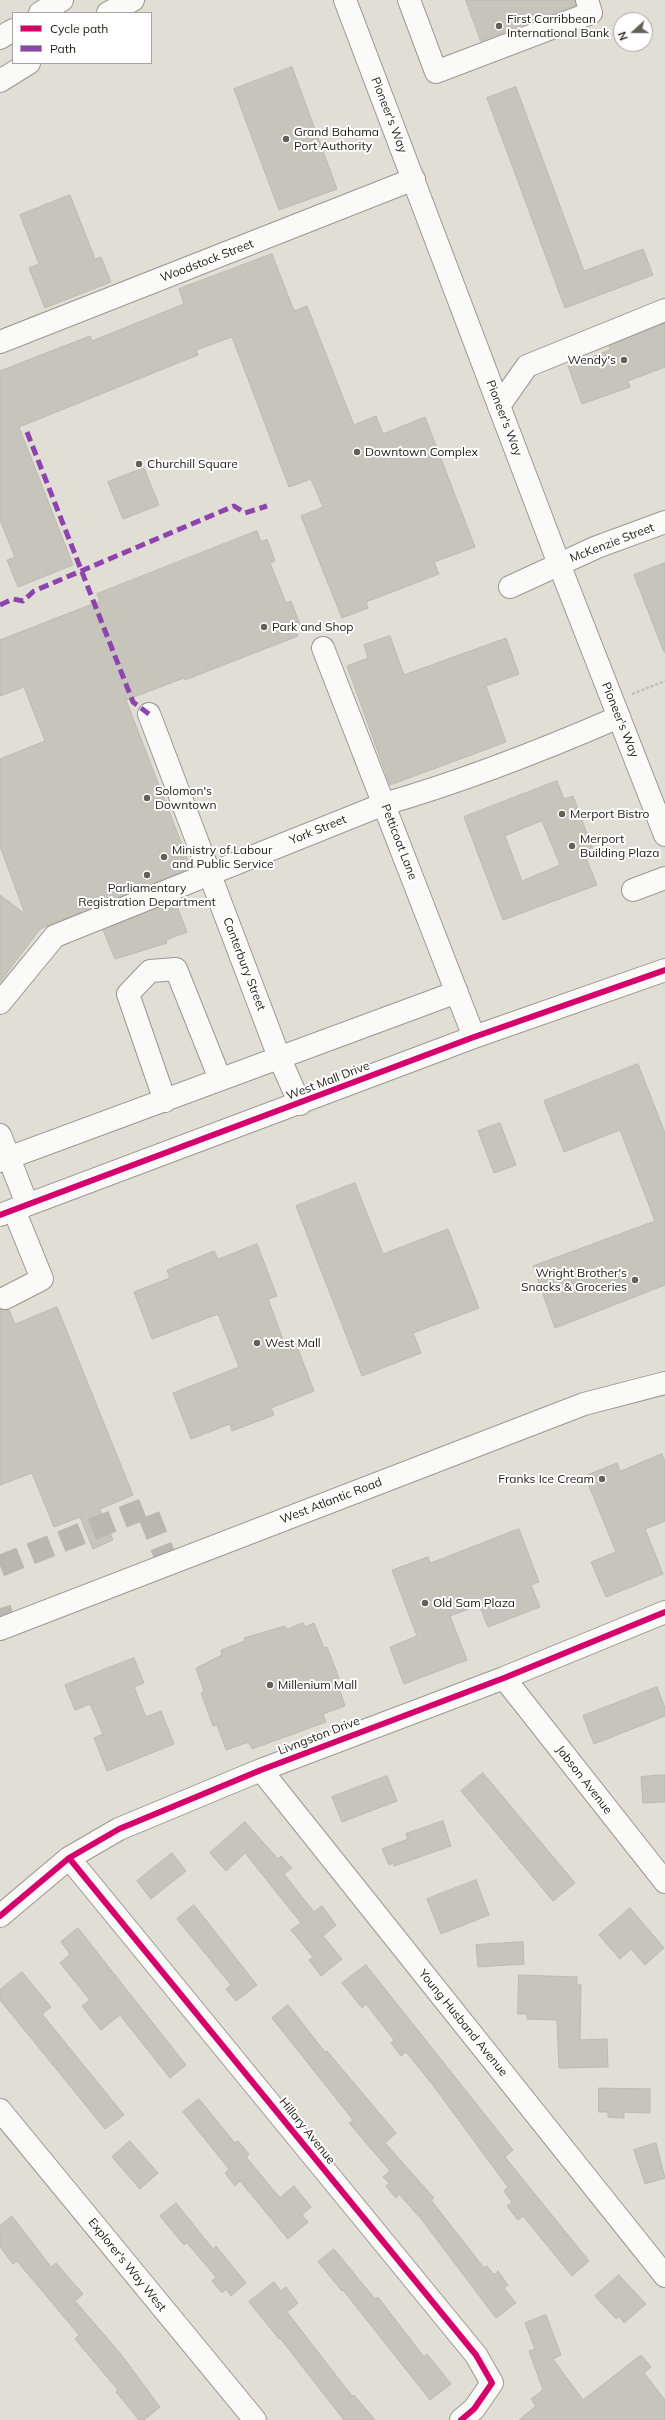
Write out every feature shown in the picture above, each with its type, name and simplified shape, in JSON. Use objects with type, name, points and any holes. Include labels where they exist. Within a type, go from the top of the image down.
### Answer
[{"type":"street","points":[[42,12],[62,0]]},
{"type":"street","points":[[110,12],[133,0]]},
{"type":"street","name":"Pioneer's Way","points":[[345,0],[559,564],[665,835]]},
{"type":"street","points":[[409,0],[436,72],[591,13],[587,0]]},
{"type":"street","points":[[0,38],[12,31]]},
{"type":"street","points":[[0,81],[27,64]]},
{"type":"street","name":"Woodstock Street","points":[[0,342],[414,179]]},
{"type":"street","points":[[499,406],[527,366],[665,310]]},
{"type":"street","name":"McKenzie Street","points":[[510,587],[533,578],[559,564],[665,522]]},
{"type":"street","name":"Petticoat Lane","points":[[323,648],[474,1037]]},
{"type":"street","name":"York Street","points":[[0,1003],[55,936],[384,804],[423,793],[572,738],[616,709]]},
{"type":"street","name":"Canterbury Street","points":[[149,714],[279,1057],[300,1104]]},
{"type":"street","points":[[633,890],[665,878]]},
{"type":"street","points":[[165,1101],[128,994],[150,971],[176,969],[220,1080]]},
{"type":"street","name":"West Mall Drive","points":[[9,1210],[300,1104],[474,1037],[665,970]]},
{"type":"street","points":[[4,1160],[457,992]]},
{"type":"street","points":[[0,1136],[9,1210],[42,1279],[4,1298]]},
{"type":"street","name":"West Atlantic Road","points":[[0,1629],[584,1404],[665,1384]]},
{"type":"street","name":"Livngston Drive","points":[[0,1916],[69,1858],[119,1829],[261,1770],[504,1678],[665,1612]]},
{"type":"street","name":"Jobson Avenue","points":[[504,1678],[665,1882]]},
{"type":"street","name":"Young Husband Avenue","points":[[261,1770],[665,2276]]},
{"type":"street","name":"Hillary Avenue","points":[[69,1858],[476,2355],[492,2384],[474,2409],[461,2420]]},
{"type":"street","name":"Explorer's Way West","points":[[0,2110],[255,2420]]},
{"type":"path","points":[[616,709],[665,681]]},
{"type":"path","points":[[586,858],[620,855]]},
{"type":"building","name":"First Carribbean International Bank","points":[[466,0],[575,0],[576,5],[481,41]]},
{"type":"building","name":"Grand Bahama Port Authority","points":[[292,67],[337,189],[279,210],[234,89]]},
{"type":"building","points":[[516,87],[584,271],[643,249],[653,275],[565,308],[487,98]]},
{"type":"building","points":[[70,195],[95,259],[101,257],[111,282],[45,308],[29,268],[39,264],[20,215]]},
{"type":"building","name":"Downtown Complex","points":[[272,254],[294,311],[307,306],[354,425],[376,416],[383,434],[425,417],[475,547],[434,562],[439,574],[366,602],[368,608],[342,618],[301,516],[323,507],[311,479],[289,487],[232,337],[196,350],[198,355],[19,427],[73,565],[18,587],[7,560],[15,557],[0,520],[0,371],[90,336],[92,341],[184,304],[179,289]]},
{"type":"building","name":"Wendy's","points":[[665,324],[665,367],[628,381],[630,387],[582,404],[568,366],[610,350],[609,346]]},
{"type":"building","points":[[144,468],[159,505],[123,519],[108,482]]},
{"type":"building","points":[[257,531],[261,542],[267,539],[275,561],[270,563],[286,603],[291,601],[300,625],[295,627],[298,636],[185,680],[184,678],[126,700],[191,868],[40,929],[0,982],[0,895],[25,914],[0,846],[0,759],[45,741],[24,687],[0,696],[0,640],[100,601],[97,594]]},
{"type":"building","points":[[665,563],[665,652],[664,652],[634,575]]},
{"type":"building","points":[[390,636],[404,675],[506,638],[519,674],[486,686],[506,742],[390,785],[347,666],[368,658],[364,645]]},
{"type":"building","name":"Merport Building Plaza","points":[[557,781],[564,799],[573,796],[595,855],[586,858],[597,885],[503,920],[464,817]],"holes":[[[542,821],[560,865],[522,881],[505,836]]]},
{"type":"building","points":[[175,901],[187,932],[166,940],[167,943],[115,959],[103,930]]},
{"type":"building","points":[[638,1064],[665,1133],[665,1285],[555,1328],[533,1266],[655,1221],[620,1130],[564,1152],[544,1101]]},
{"type":"building","points":[[500,1123],[516,1165],[494,1173],[478,1131]]},
{"type":"building","points":[[355,1183],[383,1254],[448,1229],[479,1308],[413,1333],[421,1353],[362,1376],[296,1206]]},
{"type":"building","name":"West Mall","points":[[257,1244],[277,1296],[268,1299],[285,1345],[295,1341],[314,1391],[271,1408],[274,1415],[232,1431],[230,1424],[191,1439],[173,1393],[239,1367],[218,1314],[152,1339],[134,1292],[170,1278],[167,1270],[214,1251],[218,1259]]},
{"type":"building","points":[[57,1307],[133,1495],[100,1509],[113,1540],[93,1549],[80,1517],[54,1527],[32,1473],[0,1485],[0,1309],[9,1310],[15,1324]]},
{"type":"building","points":[[662,1454],[665,1462],[665,1521],[645,1529],[663,1574],[606,1597],[591,1562],[616,1552],[585,1476],[617,1463],[620,1471]]},
{"type":"building","points":[[519,1529],[539,1582],[531,1585],[540,1607],[488,1627],[479,1605],[450,1616],[467,1660],[404,1684],[390,1647],[417,1636],[392,1570],[428,1557],[430,1563]]},
{"type":"building","name":"Millenium Mall","points":[[303,1623],[305,1627],[314,1623],[324,1648],[327,1647],[339,1678],[336,1679],[345,1706],[323,1714],[326,1722],[252,1749],[249,1742],[226,1750],[217,1725],[213,1726],[201,1693],[204,1691],[196,1668],[222,1655],[221,1650],[245,1641],[244,1638],[285,1626],[287,1629]]},
{"type":"building","points":[[134,1658],[144,1683],[134,1687],[146,1717],[161,1711],[174,1744],[107,1771],[94,1738],[103,1734],[90,1704],[75,1710],[65,1685]]},
{"type":"building","points":[[657,1687],[665,1708],[665,1716],[594,1744],[583,1716]]},
{"type":"building","points":[[483,1773],[575,1883],[553,1901],[461,1791]]},
{"type":"building","points":[[665,1775],[665,1802],[643,1803],[641,1777]]},
{"type":"building","points":[[387,1776],[397,1801],[342,1822],[332,1797]]},
{"type":"building","points":[[443,1821],[451,1846],[394,1866],[393,1863],[389,1865],[382,1849],[408,1839],[406,1834]]},
{"type":"building","points":[[245,1822],[278,1859],[281,1856],[292,1868],[284,1874],[314,1912],[322,1906],[336,1925],[323,1936],[342,1959],[321,1976],[309,1960],[313,1957],[291,1930],[301,1923],[245,1853],[226,1871],[210,1853]]},
{"type":"building","points":[[172,1853],[186,1871],[151,1899],[137,1881]]},
{"type":"building","points":[[476,1880],[489,1915],[441,1934],[427,1899]]},
{"type":"building","points":[[194,1905],[257,1985],[236,2001],[226,1989],[231,1985],[177,1919]]},
{"type":"building","points":[[630,1908],[664,1948],[645,1965],[631,1949],[620,1959],[599,1935]]},
{"type":"building","points":[[78,1928],[186,2065],[170,2078],[120,2015],[101,2030],[82,2006],[90,2000],[60,1963],[70,1954],[61,1942]]},
{"type":"building","points":[[523,1942],[524,1964],[478,1967],[476,1945]]},
{"type":"building","points":[[366,1965],[513,2150],[505,2157],[589,2261],[572,2276],[523,2216],[518,2220],[507,2206],[512,2202],[504,2191],[508,2187],[432,2084],[406,2052],[401,2056],[391,2043],[394,2040],[366,2004],[362,2008],[342,1983]]},
{"type":"building","points":[[22,1972],[51,2007],[42,2014],[124,2115],[105,2129],[0,2000],[0,1990]]},
{"type":"building","points":[[519,1975],[577,1977],[577,1985],[581,1985],[580,2040],[607,2039],[608,2067],[559,2068],[557,2020],[527,2019],[527,2014],[518,2014]]},
{"type":"building","points":[[288,2005],[325,2052],[327,2051],[396,2133],[385,2143],[434,2198],[431,2200],[484,2268],[487,2266],[494,2275],[498,2271],[508,2285],[504,2288],[516,2303],[496,2318],[422,2220],[399,2194],[396,2198],[386,2186],[389,2183],[383,2177],[390,2171],[349,2123],[353,2120],[272,2018]]},
{"type":"building","points":[[599,2088],[650,2089],[650,2113],[624,2112],[624,2118],[608,2117],[608,2112],[599,2112]]},
{"type":"building","points":[[199,2099],[235,2143],[238,2141],[249,2154],[246,2157],[280,2198],[294,2186],[311,2207],[302,2215],[308,2222],[288,2239],[240,2181],[235,2186],[225,2173],[229,2169],[183,2112]]},
{"type":"building","points":[[130,2141],[158,2173],[140,2189],[112,2157]]},
{"type":"building","points":[[656,2143],[665,2178],[645,2184],[634,2150]]},
{"type":"building","points":[[176,2203],[213,2249],[216,2246],[246,2283],[231,2296],[226,2289],[222,2293],[212,2281],[216,2277],[187,2243],[184,2245],[160,2216]]},
{"type":"building","points":[[12,2216],[51,2267],[56,2263],[83,2294],[75,2301],[120,2353],[160,2407],[144,2420],[139,2420],[116,2392],[118,2390],[75,2339],[79,2335],[17,2261],[13,2264],[0,2247],[0,2226]]},
{"type":"building","points":[[334,2249],[375,2299],[378,2297],[424,2357],[427,2354],[451,2384],[430,2400],[343,2290],[342,2291],[318,2262]]},
{"type":"building","points":[[619,2275],[646,2304],[624,2323],[619,2316],[616,2319],[595,2296]]},
{"type":"building","points":[[274,2282],[281,2291],[286,2287],[298,2303],[287,2312],[352,2396],[354,2395],[375,2420],[344,2420],[280,2338],[279,2339],[249,2302]]},
{"type":"building","points":[[546,2315],[561,2355],[553,2359],[583,2400],[641,2355],[651,2367],[644,2373],[665,2400],[665,2420],[519,2420],[536,2406],[531,2399],[543,2390],[529,2351],[535,2349],[525,2323]]},
{"type":"tunnel","points":[[0,1566],[146,1508],[168,1564]]},
{"type":"tunnel","points":[[0,1608],[6,1627]]},
{"type":"marked path","points":[[27,432],[133,702],[149,714]]},
{"type":"marked path","points":[[0,605],[13,599],[23,601],[34,591],[234,506],[245,513],[267,506]]},
{"type":"cycle path","points":[[0,1215],[474,1037],[665,970]]},
{"type":"cycle path","points":[[0,1916],[69,1858],[119,1829],[261,1770],[504,1678],[665,1612]]},
{"type":"cycle path","points":[[69,1858],[476,2355],[492,2383],[474,2409],[461,2420]]},
{"type":"place","name":"First Carribbean International Bank","points":[[499,26]]},
{"type":"place","name":"Grand Bahama Port Authority","points":[[286,139]]},
{"type":"place","name":"Wendy's","points":[[624,360]]},
{"type":"place","name":"Downtown Complex","points":[[357,452]]},
{"type":"place","name":"Churchill Square","points":[[139,464]]},
{"type":"place","name":"Park and Shop","points":[[264,627]]},
{"type":"place","name":"Solomon's Downtown","points":[[147,798]]},
{"type":"place","name":"Merport Bistro","points":[[562,814]]},
{"type":"place","name":"Merport Building Plaza","points":[[572,846]]},
{"type":"place","name":"Ministry of Labour and Public Service","points":[[164,857]]},
{"type":"place","name":"Parliamentary Registration Department","points":[[147,875]]},
{"type":"place","name":"Wright Brother's Snacks & Groceries","points":[[635,1280]]},
{"type":"place","name":"West Mall","points":[[257,1343]]},
{"type":"place","name":"Franks Ice Cream","points":[[602,1479]]},
{"type":"place","name":"Old Sam Plaza","points":[[425,1603]]},
{"type":"place","name":"Millenium Mall","points":[[270,1685]]}]
